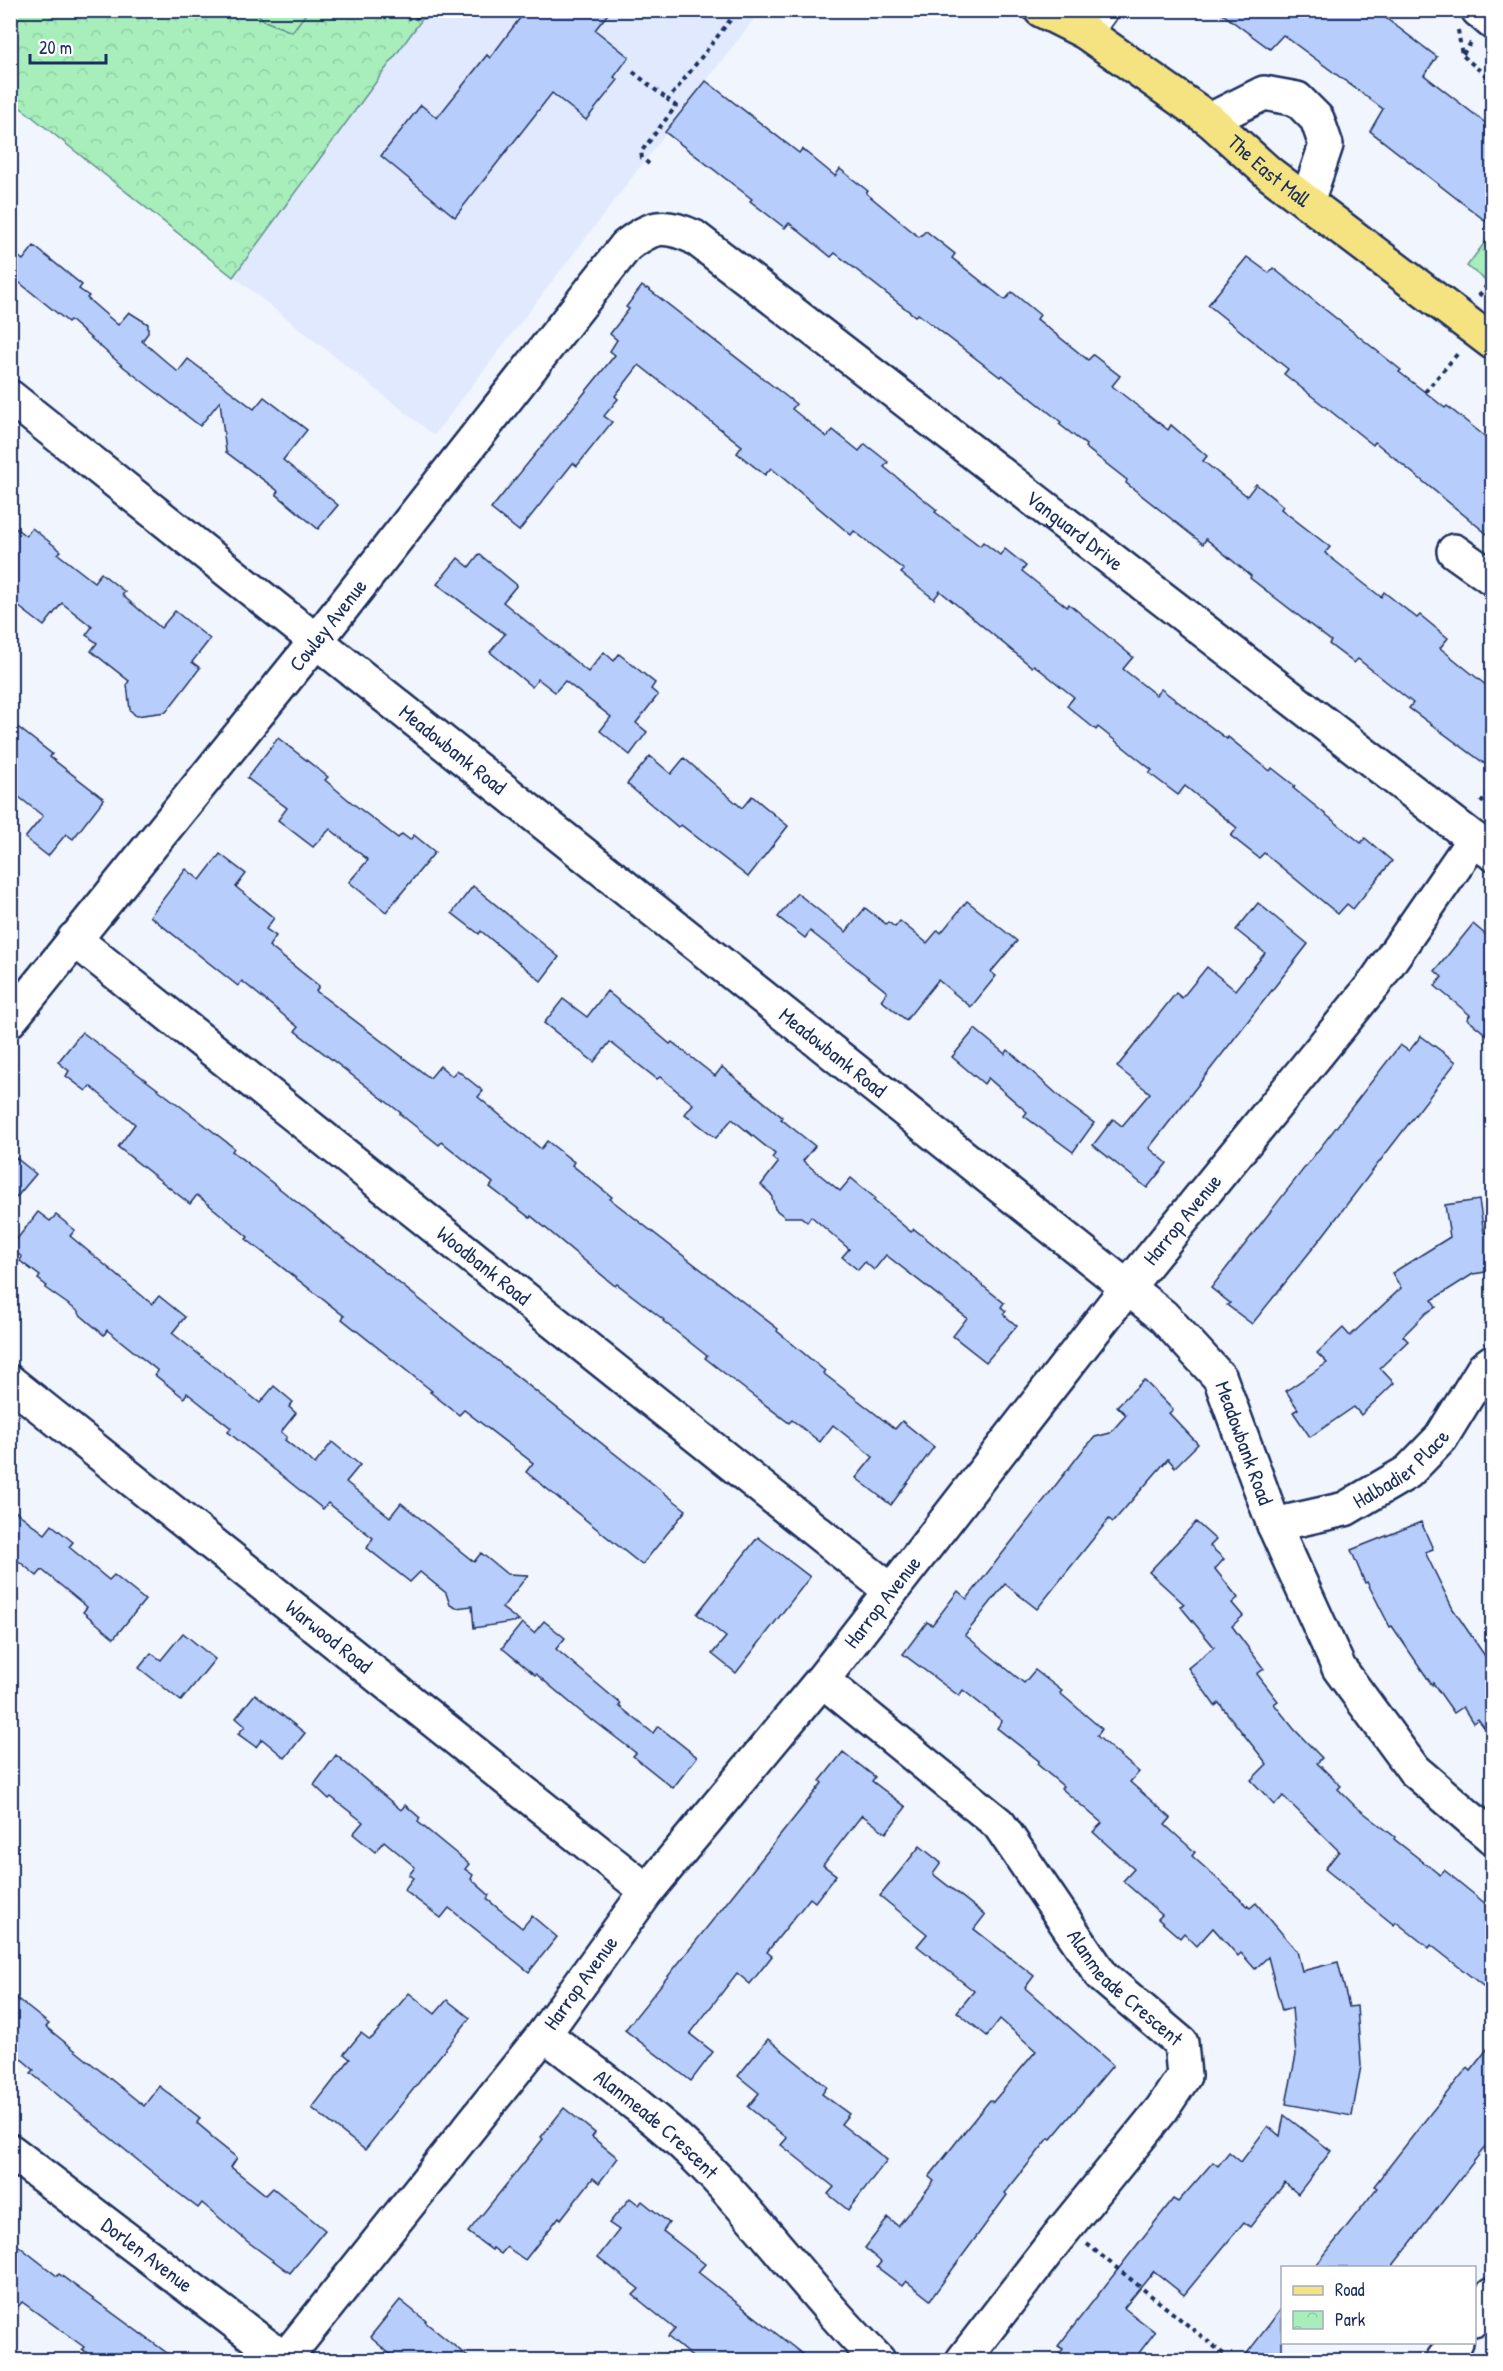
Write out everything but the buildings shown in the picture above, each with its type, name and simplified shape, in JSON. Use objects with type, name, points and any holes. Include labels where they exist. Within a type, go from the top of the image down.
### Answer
[{"type":"main road","name":"The East Mall","points":[[1041,10],[1093,21],[1210,120],[1269,174],[1485,336]]},
{"type":"street","points":[[1468,17],[1492,22]]},
{"type":"street","points":[[1210,120],[1264,93],[1297,99],[1317,119],[1326,146],[1306,202]]},
{"type":"street","name":"Vanguard Drive","points":[[647,232],[674,227],[694,237],[1483,846]]},
{"type":"street","name":"Cowley Avenue","points":[[10,1020],[316,641],[626,246],[647,232]]},
{"type":"street","name":"Meadowbank Road","points":[[10,397],[1126,1289],[1163,1316],[1220,1378],[1274,1525],[1339,1668],[1414,1770],[1492,1836]]},
{"type":"street","points":[[1454,551],[1492,578]]},
{"type":"street","name":"Harrop Avenue","points":[[284,2360],[544,2034],[647,1891],[822,1680],[1126,1289],[1483,846]]},
{"type":"street","name":"Woodbank Road","points":[[74,939],[891,1591]]},
{"type":"street","name":"Halbadier Place","points":[[1274,1525],[1345,1509],[1408,1472],[1442,1438],[1484,1368],[1492,1362]]},
{"type":"street","name":"Warwood Road","points":[[10,1382],[647,1891]]},
{"type":"street","name":"Alanmeade Crescent","points":[[822,1680],[999,1824],[1102,1977],[1181,2043],[1184,2076],[1162,2109],[1066,2227],[963,2361]]},
{"type":"street","name":"Alanmeade Crescent","points":[[544,2034],[649,2116],[693,2154],[740,2205],[840,2323],[878,2361]]},
{"type":"street","name":"Dorlen Avenue","points":[[10,2151],[284,2360]]},
{"type":"street","points":[[1476,2316],[1492,2295]]},
{"type":"street","points":[[1443,2361],[1455,2344]]},
{"type":"path","points":[[399,10],[409,18],[430,17]]},
{"type":"path","points":[[668,100],[738,10]]},
{"type":"path","points":[[1468,17],[1462,55],[1492,81]]},
{"type":"path","points":[[633,72],[676,106],[642,152],[642,158],[649,164]]},
{"type":"path","points":[[1425,392],[1485,336]]},
{"type":"path","points":[[1481,803],[1492,789]]},
{"type":"path","points":[[1066,2227],[1231,2361]]},
{"type":"shaded area","points":[[10,11],[760,11],[434,435],[11,100]]},
{"type":"green space","points":[[10,11],[428,11],[233,277],[11,100]]},
{"type":"green space","points":[[254,11],[308,11],[292,32],[265,21]]},
{"type":"green space","points":[[1492,233],[1492,285],[1467,266]]}]
